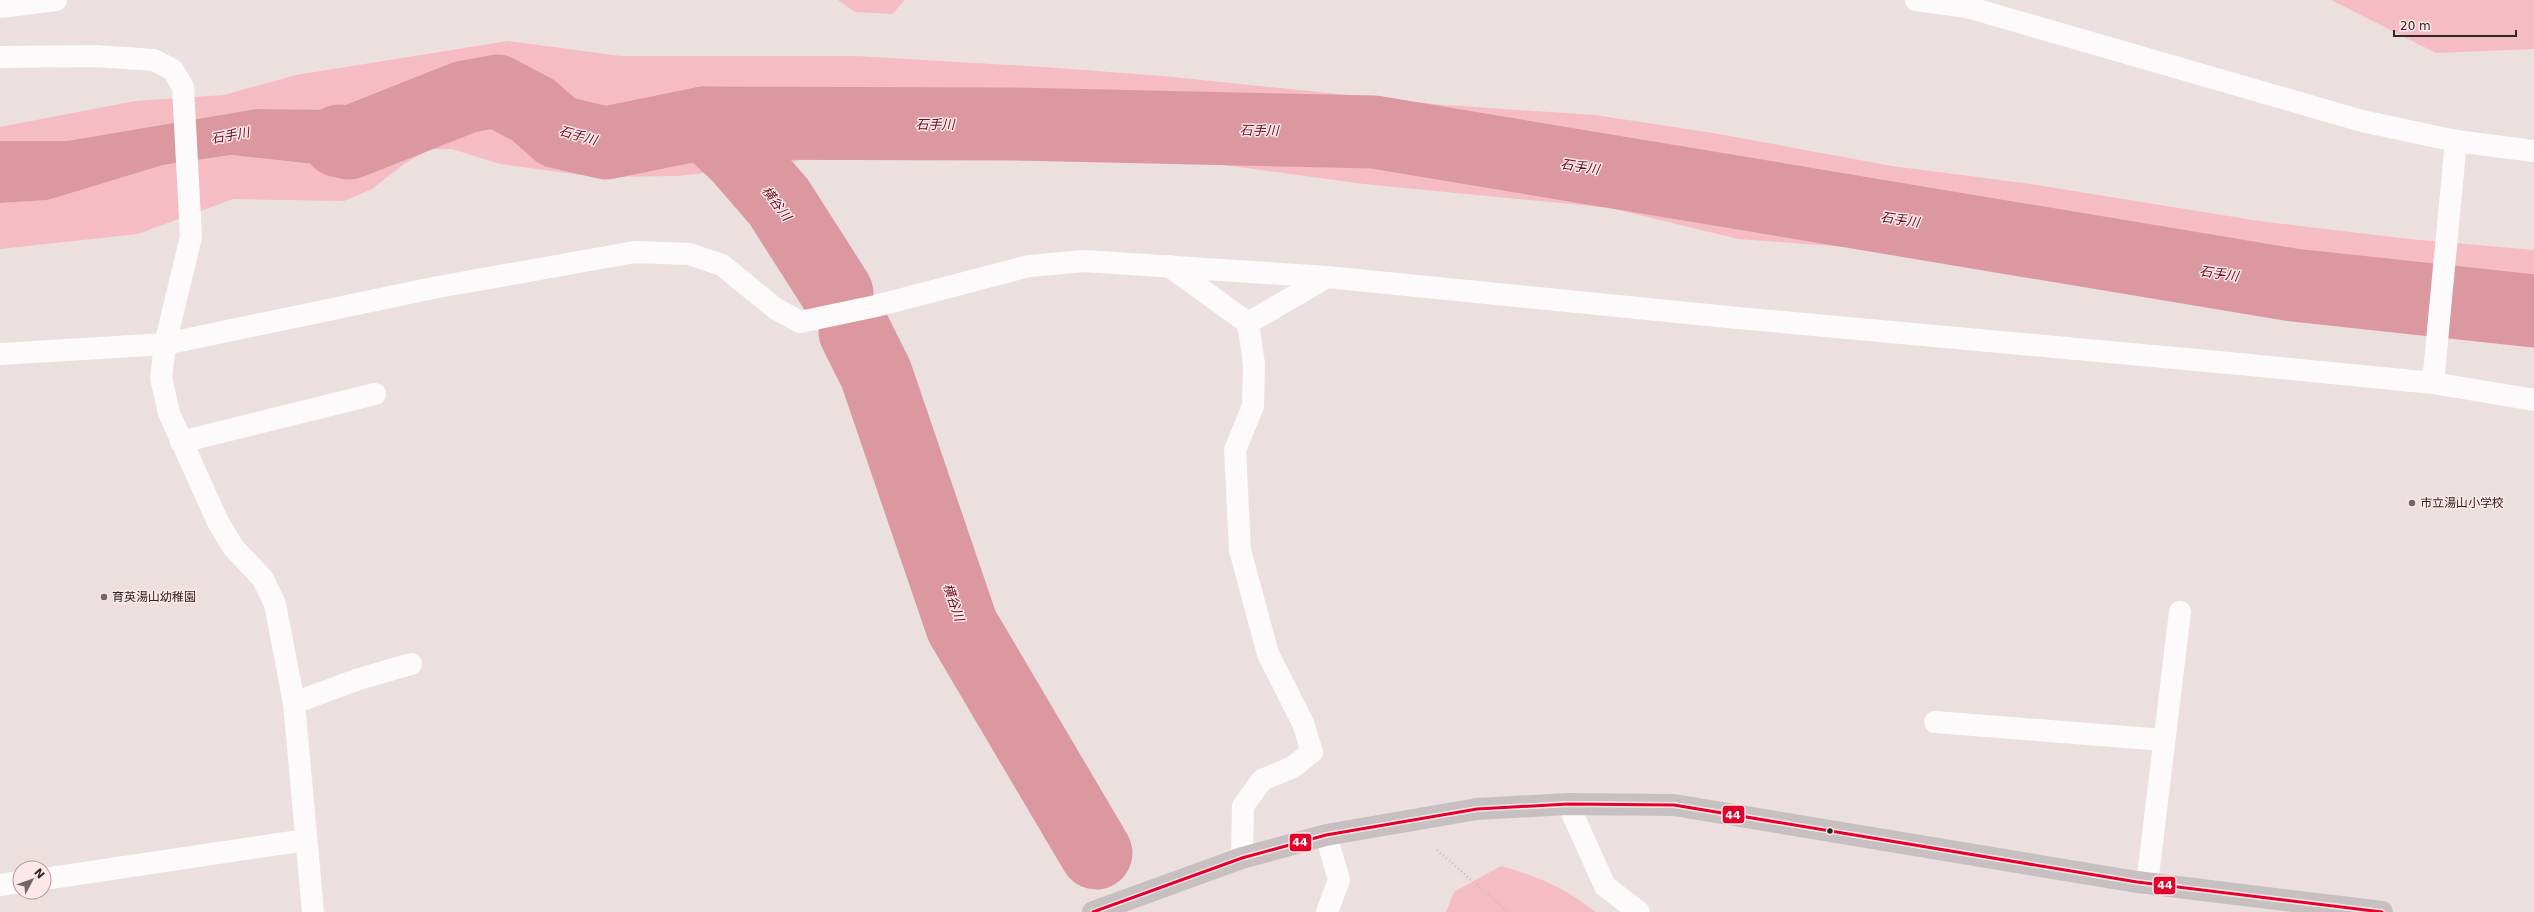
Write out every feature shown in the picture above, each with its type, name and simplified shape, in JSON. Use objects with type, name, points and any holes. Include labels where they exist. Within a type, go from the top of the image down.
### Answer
[{"type":"highway","points":[[1092,912],[1242,858],[1326,835],[1403,820],[1477,809],[1568,804],[1674,805],[2147,884],[2382,912]]},
{"type":"street","points":[[0,7],[56,0]]},
{"type":"street","points":[[1916,0],[1967,7],[2362,121],[2456,141],[2534,151]]},
{"type":"street","points":[[0,57],[96,56],[154,60],[173,70],[183,87],[191,237],[165,344],[161,378],[169,413],[218,522],[233,547],[263,579],[275,604],[294,703],[313,912]]},
{"type":"street","points":[[2434,383],[2456,141]]},
{"type":"street","points":[[0,354],[165,344],[438,287],[635,252],[689,254],[722,265],[776,310],[800,322],[876,306],[1029,266],[1085,261],[1327,278],[1728,318],[2434,383],[2534,400]]},
{"type":"street","points":[[1169,266],[1248,323],[1254,364],[1253,406],[1235,450],[1240,550],[1268,654],[1303,723],[1312,752],[1293,767],[1262,780],[1243,806],[1242,858]]},
{"type":"street","points":[[1248,323],[1327,278]]},
{"type":"street","points":[[181,442],[375,394]]},
{"type":"street","points":[[2147,884],[2180,612]]},
{"type":"street","points":[[294,703],[359,679],[411,664]]},
{"type":"street","points":[[1936,722],[2164,740]]},
{"type":"street","points":[[1568,804],[1605,886],[1639,912]]},
{"type":"street","points":[[1326,835],[1339,880],[1327,912]]},
{"type":"street","points":[[52,878],[306,840]]},
{"type":"street","points":[[0,885],[12,883]]},
{"type":"path","points":[[1403,820],[1508,912]]},
{"type":"shaded area","points":[[838,0],[905,0],[892,14],[855,12]]},
{"type":"shaded area","points":[[2331,0],[2534,0],[2534,49],[2436,53]]},
{"type":"shaded area","points":[[508,41],[621,56],[855,56],[1044,67],[1162,76],[1445,105],[1595,115],[1713,133],[1892,166],[2031,184],[2259,221],[2409,239],[2534,250],[2534,337],[2240,309],[1901,251],[1738,239],[1611,208],[1364,184],[1143,154],[970,148],[848,149],[792,162],[678,176],[595,177],[500,164],[452,149],[430,149],[404,164],[372,189],[344,201],[233,199],[138,234],[0,249],[0,203],[48,200],[163,165],[231,155],[360,169],[433,111],[256,109],[67,141],[0,141],[0,127],[135,101],[224,95],[296,75]]},
{"type":"shaded area","points":[[1501,866],[1538,878],[1574,896],[1595,912],[1446,912],[1454,892]]},
{"type":"water","points":[[256,109],[434,111],[360,169],[231,155],[163,165],[48,200],[0,203],[0,141],[67,141]]},
{"type":"waterway","name":"石手川","points":[[339,141],[349,143],[465,97],[497,91],[533,110],[558,132],[606,143],[704,123],[1016,124],[1374,132],[2293,285],[2534,311]]},
{"type":"waterway","name":"横谷川","points":[[704,123],[740,157],[779,202],[837,293]]},
{"type":"waterway","name":"横谷川","points":[[855,332],[876,374],[962,626],[1096,853]]},
{"type":"transit line","name":"44","points":[[1093,912],[1242,858],[1326,835],[1477,809],[1568,804],[1674,805],[2137,882],[2382,912]]},
{"type":"place","name":"市立湯山小学校","points":[[2412,503]]},
{"type":"place","name":"育英湯山幼稚園","points":[[104,597]]}]
